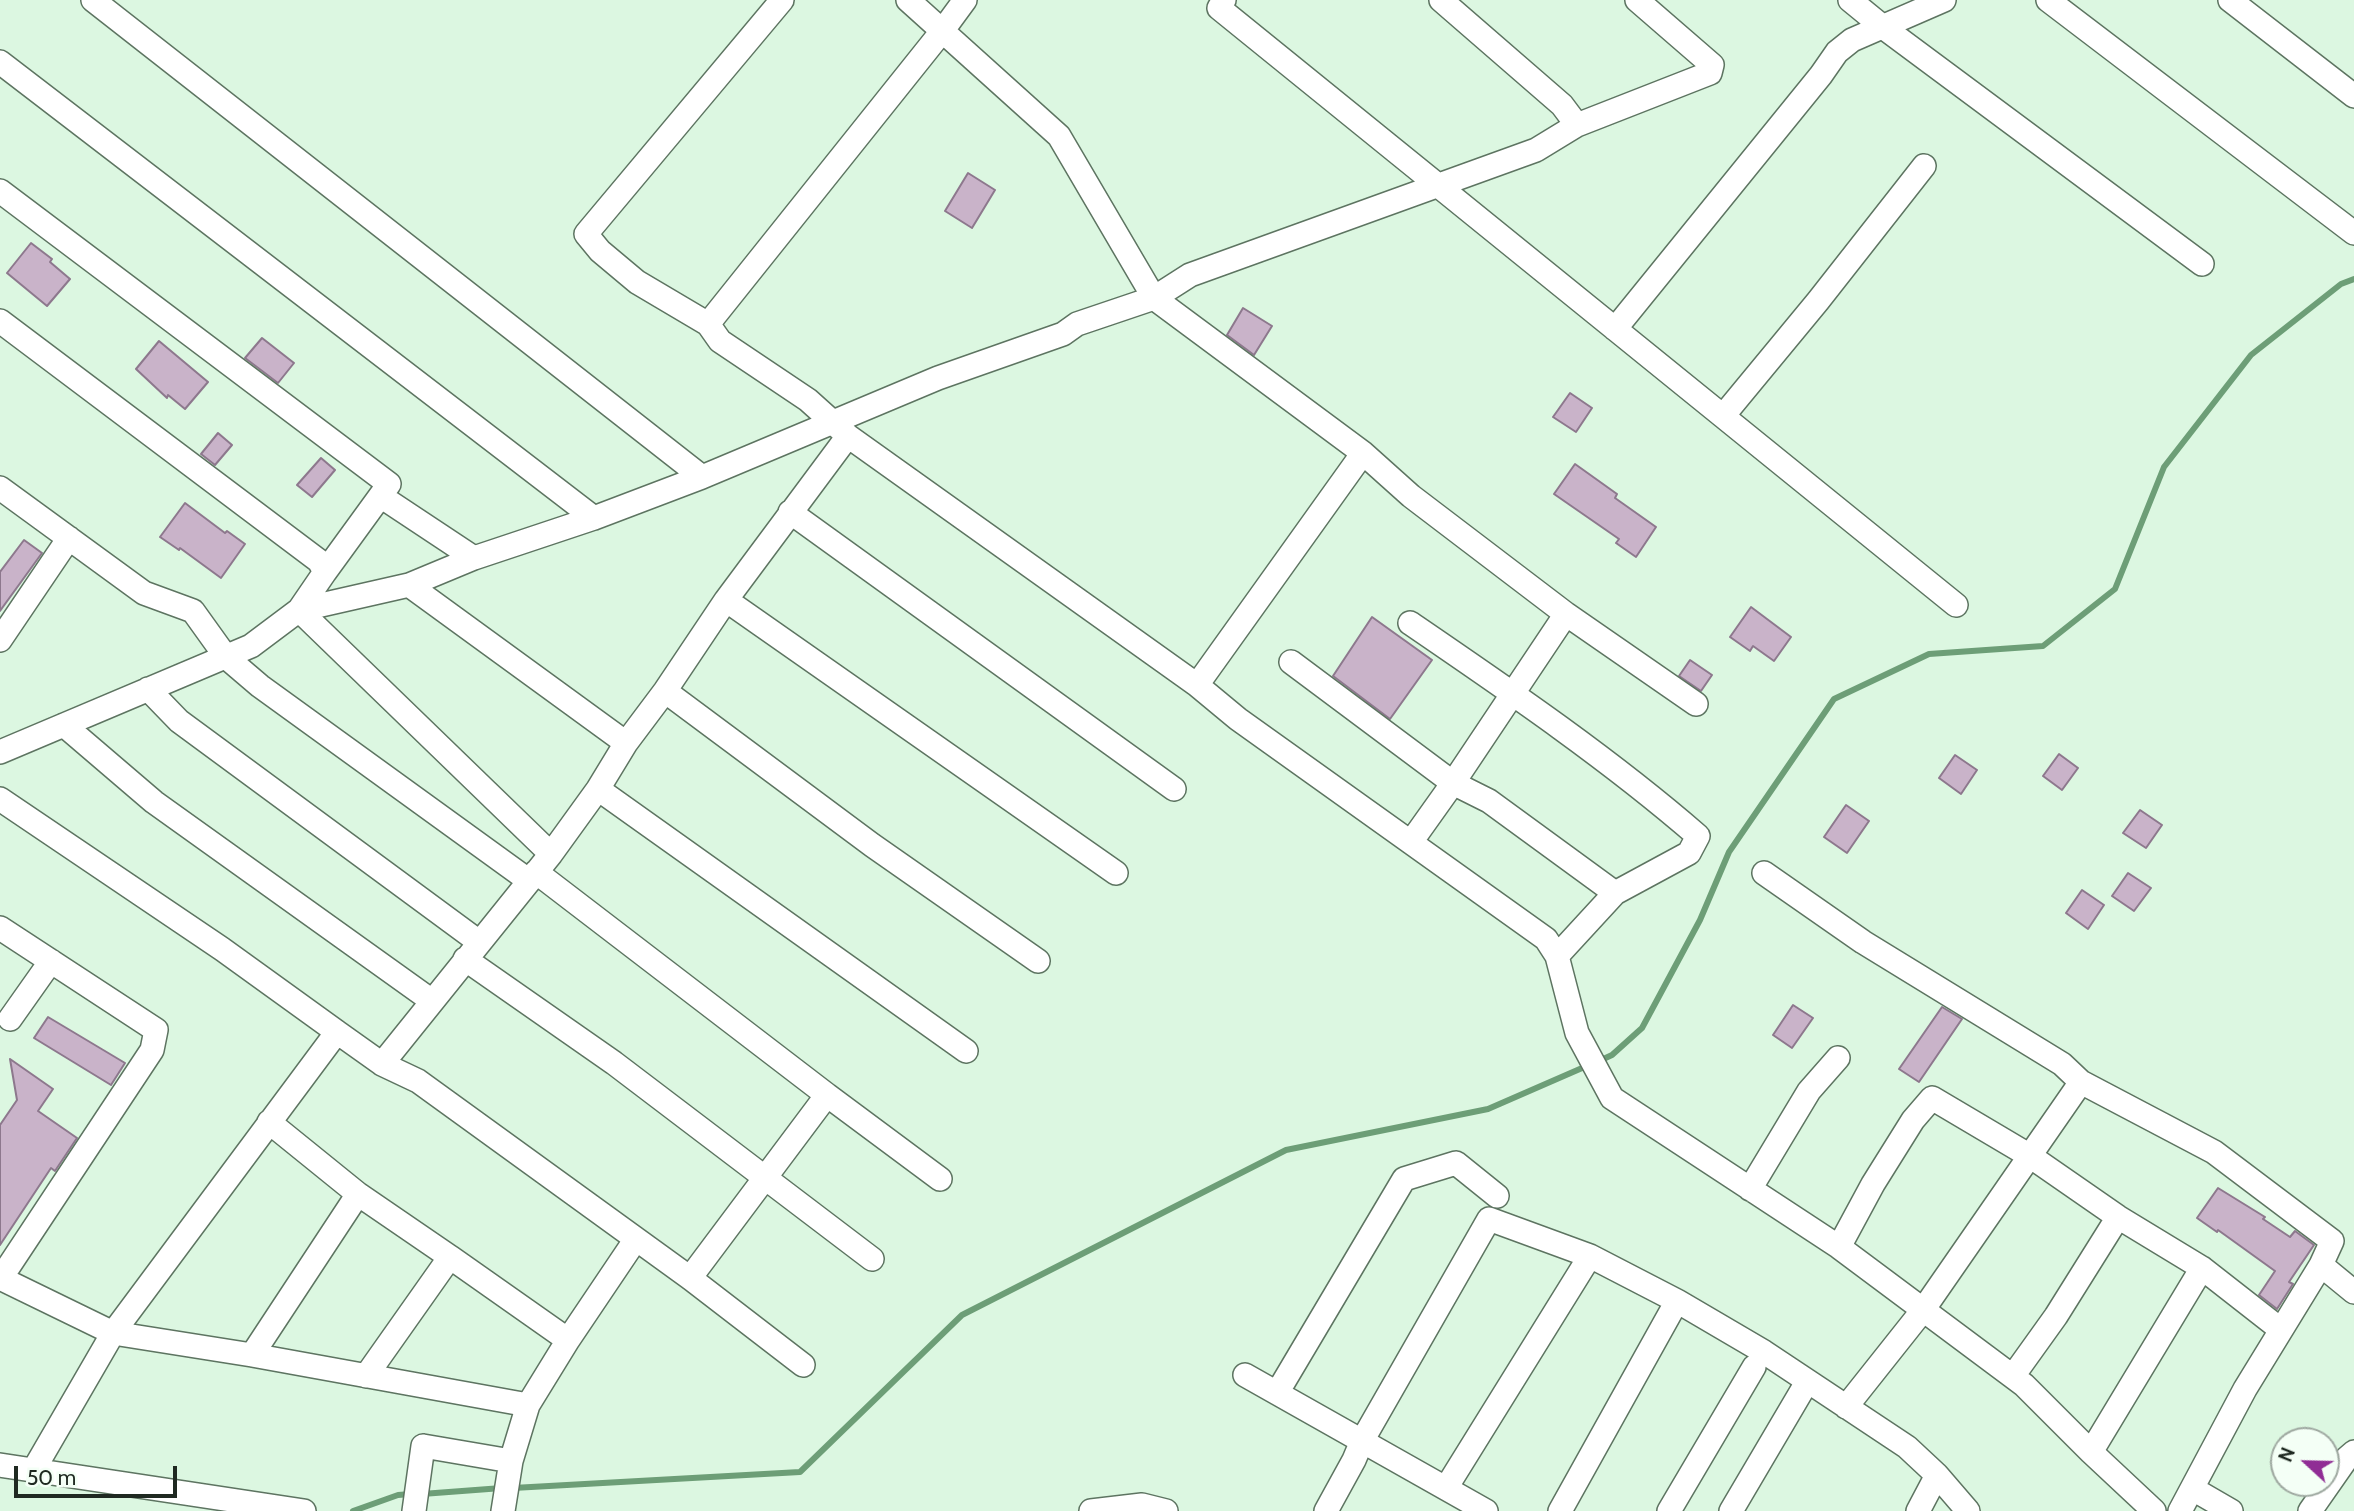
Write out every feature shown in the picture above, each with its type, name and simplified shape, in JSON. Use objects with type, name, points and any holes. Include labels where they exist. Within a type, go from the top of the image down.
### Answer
[{"type":"street","points":[[93,0],[702,477]]},
{"type":"street","points":[[782,0],[586,234],[600,251],[637,282],[708,324],[720,341],[808,400],[841,429],[1196,685],[1238,719],[1546,939],[1557,956],[1577,1033],[1612,1097],[1839,1247],[2024,1385],[2154,1511]]},
{"type":"street","points":[[908,0],[1059,136],[1154,298],[1363,453],[1411,496],[1566,614],[1696,704]]},
{"type":"street","points":[[708,324],[965,0]]},
{"type":"street","points":[[1224,0],[1219,8],[1955,605]]},
{"type":"street","points":[[1441,0],[1562,105],[1577,125]]},
{"type":"street","points":[[299,610],[409,585],[474,558],[841,429],[938,378],[1063,334],[1077,324],[1154,298],[1190,275],[1536,150],[1577,125],[1710,73],[1712,65],[1637,0]]},
{"type":"street","points":[[1850,0],[2202,264]]},
{"type":"street","points":[[1615,329],[1837,52],[1852,40],[1944,0]]},
{"type":"street","points":[[2048,0],[2354,233]]},
{"type":"street","points":[[2230,0],[2354,96]]},
{"type":"street","points":[[0,62],[594,518]]},
{"type":"street","points":[[1723,416],[1924,166]]},
{"type":"street","points":[[0,191],[389,484],[299,610],[251,646],[0,752]]},
{"type":"street","points":[[0,321],[319,561],[325,572]]},
{"type":"street","points":[[382,1064],[538,869],[598,789],[626,743],[790,512],[841,429]]},
{"type":"street","points":[[1196,685],[1363,453]]},
{"type":"street","points":[[0,488],[144,593],[193,611],[226,657],[260,686],[538,869],[827,1096],[940,1179]]},
{"type":"street","points":[[382,497],[474,558]]},
{"type":"street","points":[[790,512],[1174,789]]},
{"type":"street","points":[[0,640],[69,538]]},
{"type":"street","points":[[409,585],[626,743]]},
{"type":"street","points":[[726,600],[1116,873]]},
{"type":"street","points":[[299,610],[538,869]]},
{"type":"street","points":[[1410,842],[1453,783],[1566,614]]},
{"type":"street","points":[[1410,623],[1513,694],[1656,800],[1698,836],[1689,853],[1615,893],[1557,956]]},
{"type":"street","points":[[1291,662],[1453,783],[1489,801],[1615,893]]},
{"type":"street","points":[[148,689],[179,721],[614,1063],[872,1259]]},
{"type":"street","points":[[665,691],[872,845],[1038,961]]},
{"type":"street","points":[[64,725],[154,803],[432,1001]]},
{"type":"street","points":[[598,789],[966,1051]]},
{"type":"street","points":[[0,799],[222,949],[382,1064],[418,1081],[690,1278],[803,1365]]},
{"type":"street","points":[[1764,873],[1863,942],[2062,1064],[2081,1082],[2214,1152],[2332,1241],[2321,1265],[2245,1389],[2180,1511]]},
{"type":"street","points":[[0,928],[156,1030],[152,1049],[0,1278],[113,1333],[528,1405]]},
{"type":"street","points":[[3,1023],[51,961]]},
{"type":"street","points":[[33,1471],[113,1333],[337,1032]]},
{"type":"street","points":[[1750,1189],[1809,1091],[1838,1058]]},
{"type":"street","points":[[1846,1407],[1923,1310],[2081,1082]]},
{"type":"street","points":[[690,1278],[827,1096]]},
{"type":"street","points":[[1839,1247],[1873,1184],[1929,1099],[1948,1106],[2030,1156],[2118,1217],[2202,1268],[2280,1329]]},
{"type":"street","points":[[269,1122],[358,1194],[568,1340]]},
{"type":"street","points":[[1277,1393],[1404,1179],[1456,1163],[1497,1196]]},
{"type":"street","points":[[252,1355],[358,1194]]},
{"type":"street","points":[[2013,1377],[2056,1316],[2118,1217]]},
{"type":"street","points":[[1326,1511],[1362,1441],[1489,1219],[1590,1256],[1677,1301],[1764,1352],[1907,1447],[1937,1475],[1968,1511]]},
{"type":"street","points":[[504,1507],[510,1467],[528,1405],[636,1239]]},
{"type":"street","points":[[1446,1488],[1590,1256]]},
{"type":"street","points":[[366,1376],[450,1257]]},
{"type":"street","points":[[2321,1265],[2354,1292]]},
{"type":"street","points":[[2091,1452],[2202,1268]]},
{"type":"street","points":[[1560,1511],[1677,1301]]},
{"type":"street","points":[[1670,1511],[1754,1367]]},
{"type":"street","points":[[1245,1375],[1486,1511]]},
{"type":"street","points":[[1731,1511],[1807,1382]]},
{"type":"street","points":[[415,1510],[423,1446],[510,1467]]},
{"type":"street","points":[[2311,1511],[2347,1458],[2354,1452]]},
{"type":"street","points":[[0,1465],[304,1511]]},
{"type":"street","points":[[1919,1511],[1937,1475]]},
{"type":"street","points":[[2193,1489],[2231,1511]]},
{"type":"street","points":[[1091,1511],[1142,1505],[1166,1511]]},
{"type":"building","points":[[968,173],[995,190],[972,228],[945,211]]},
{"type":"building","points":[[31,243],[52,259],[50,262],[70,279],[47,306],[7,273]]},
{"type":"building","points":[[1243,308],[1272,326],[1254,355],[1227,335]]},
{"type":"building","points":[[262,338],[294,363],[278,383],[245,358]]},
{"type":"building","points":[[159,341],[208,382],[185,409],[168,395],[167,398],[136,369]]},
{"type":"building","points":[[1570,393],[1592,408],[1576,432],[1553,417]]},
{"type":"building","points":[[218,433],[232,445],[215,465],[201,454]]},
{"type":"building","points":[[321,458],[335,470],[312,497],[297,485]]},
{"type":"building","points":[[1575,464],[1617,494],[1615,498],[1656,527],[1636,557],[1616,543],[1619,539],[1554,494]]},
{"type":"building","points":[[185,503],[225,533],[227,531],[245,544],[221,578],[160,537]]},
{"type":"building","points":[[24,540],[42,553],[0,611],[0,572]]},
{"type":"building","points":[[1751,607],[1791,637],[1774,661],[1753,646],[1750,651],[1730,637]]},
{"type":"building","points":[[1372,617],[1432,660],[1390,719],[1333,676]]},
{"type":"building","points":[[1690,660],[1712,675],[1701,691],[1679,676]]},
{"type":"building","points":[[2059,754],[2078,768],[2062,790],[2043,776]]},
{"type":"building","points":[[1955,755],[1977,770],[1961,794],[1939,778]]},
{"type":"building","points":[[1846,805],[1869,821],[1847,853],[1824,837]]},
{"type":"building","points":[[2140,810],[2162,825],[2146,848],[2123,833]]},
{"type":"building","points":[[2128,873],[2151,888],[2134,911],[2112,896]]},
{"type":"building","points":[[2082,890],[2104,905],[2088,929],[2066,913]]},
{"type":"building","points":[[1793,1005],[1813,1018],[1792,1048],[1773,1035]]},
{"type":"building","points":[[1942,1007],[1962,1019],[1919,1082],[1899,1069]]},
{"type":"building","points":[[48,1017],[125,1063],[111,1085],[34,1038]]},
{"type":"building","points":[[10,1059],[53,1089],[38,1111],[77,1138],[55,1171],[51,1168],[0,1245],[0,1125],[17,1100]]},
{"type":"building","points":[[2218,1188],[2265,1217],[2263,1219],[2290,1237],[2295,1231],[2314,1245],[2289,1282],[2293,1284],[2277,1309],[2259,1295],[2275,1271],[2197,1218]]},
{"type":"waterway","points":[[1599,1061],[1612,1055],[1642,1028],[1700,920],[1729,852],[1834,699],[1929,654],[2043,646],[2115,589],[2164,467],[2251,355],[2341,284],[2354,279]]},
{"type":"waterway","points":[[513,1488],[800,1472],[962,1315],[1286,1150],[1488,1109],[1589,1065]]},
{"type":"waterway","points":[[422,1494],[502,1488]]},
{"type":"waterway","points":[[353,1511],[398,1495],[411,1494]]}]
